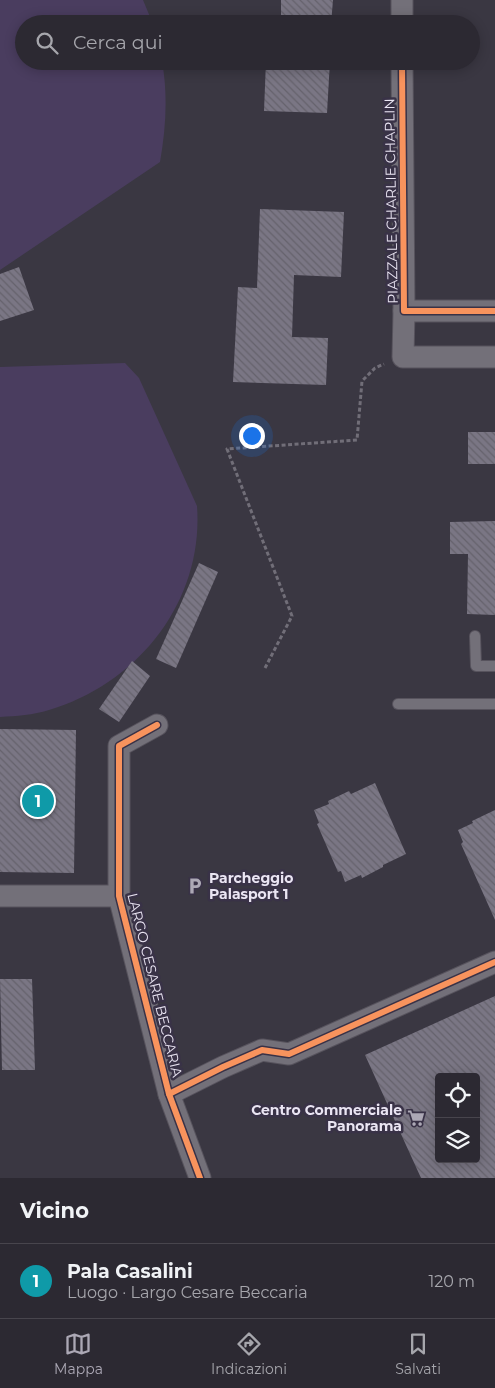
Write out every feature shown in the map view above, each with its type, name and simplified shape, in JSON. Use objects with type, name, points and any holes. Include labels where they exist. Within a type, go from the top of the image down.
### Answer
[{"type":"street","points":[[402,0],[402,15]]},
{"type":"street","name":"PIAZZALE CHARLIE CHAPLIN","points":[[402,70],[403,357]]},
{"type":"street","name":"PIAZZALE CHARLIE CHAPLIN","points":[[404,311],[495,311]]},
{"type":"street","points":[[403,357],[495,357]]},
{"type":"street","name":"LARGO CESARE BECCARIA","points":[[157,725],[119,746],[119,896],[169,1094],[200,1178]]},
{"type":"street","points":[[0,896],[119,896]]},
{"type":"street","points":[[169,1094],[262,1050],[289,1054],[495,962]]},
{"type":"lane","points":[[476,636],[476,666],[495,666]]},
{"type":"lane","points":[[398,704],[495,704]]},
{"type":"path","points":[[265,668],[292,616],[227,450],[357,440],[362,381],[375,368],[403,357]]},
{"type":"shaded area","points":[[0,0],[143,0],[149,15],[15,15],[15,70],[163,70],[166,99],[165,124],[160,162],[0,270]]},
{"type":"shaded area","points":[[125,363],[139,378],[197,506],[196,541],[189,574],[177,605],[159,634],[137,659],[111,681],[81,698],[49,710],[19,716],[0,717],[0,367]]},
{"type":"building","points":[[281,0],[333,0],[332,15],[281,15]]},
{"type":"building","points":[[266,70],[329,70],[327,113],[264,111]]},
{"type":"building","points":[[260,209],[344,212],[341,277],[294,275],[292,337],[328,338],[326,385],[233,382],[238,287],[257,288]]},
{"type":"building","points":[[19,267],[34,310],[0,321],[0,274]]},
{"type":"building","points":[[468,432],[495,432],[495,464],[468,464]]},
{"type":"building","points":[[495,521],[495,615],[467,614],[468,554],[450,554],[450,522]]},
{"type":"building","points":[[199,563],[218,572],[176,668],[156,659]]},
{"type":"building","points":[[132,661],[150,676],[119,722],[99,709]]},
{"type":"building","points":[[0,729],[76,730],[74,873],[0,872]]},
{"type":"building","points":[[375,783],[406,854],[362,878],[361,875],[345,882],[341,871],[338,872],[317,824],[319,823],[314,810],[329,804],[328,801],[349,791],[351,794]]},
{"type":"building","points":[[495,810],[495,920],[461,844],[463,842],[458,830]]},
{"type":"building","points":[[0,979],[32,979],[35,1070],[2,1070]]},
{"type":"building","name":"Centro Commerciale Panorama","points":[[495,996],[495,1178],[421,1178],[365,1055]]},
{"type":"cycle path","points":[[402,70],[404,311],[495,311]]},
{"type":"cycle path","points":[[157,725],[119,746],[119,896],[169,1094],[200,1178]]},
{"type":"cycle path","points":[[169,1094],[262,1050],[289,1054],[495,962]]},
{"type":"place","name":"Pala Casalini","points":[[38,801]]},
{"type":"place","name":"Parcheggio Palasport 1","points":[[195,886]]},
{"type":"place","name":"Centro Commerciale Panorama","points":[[416,1118]]}]
